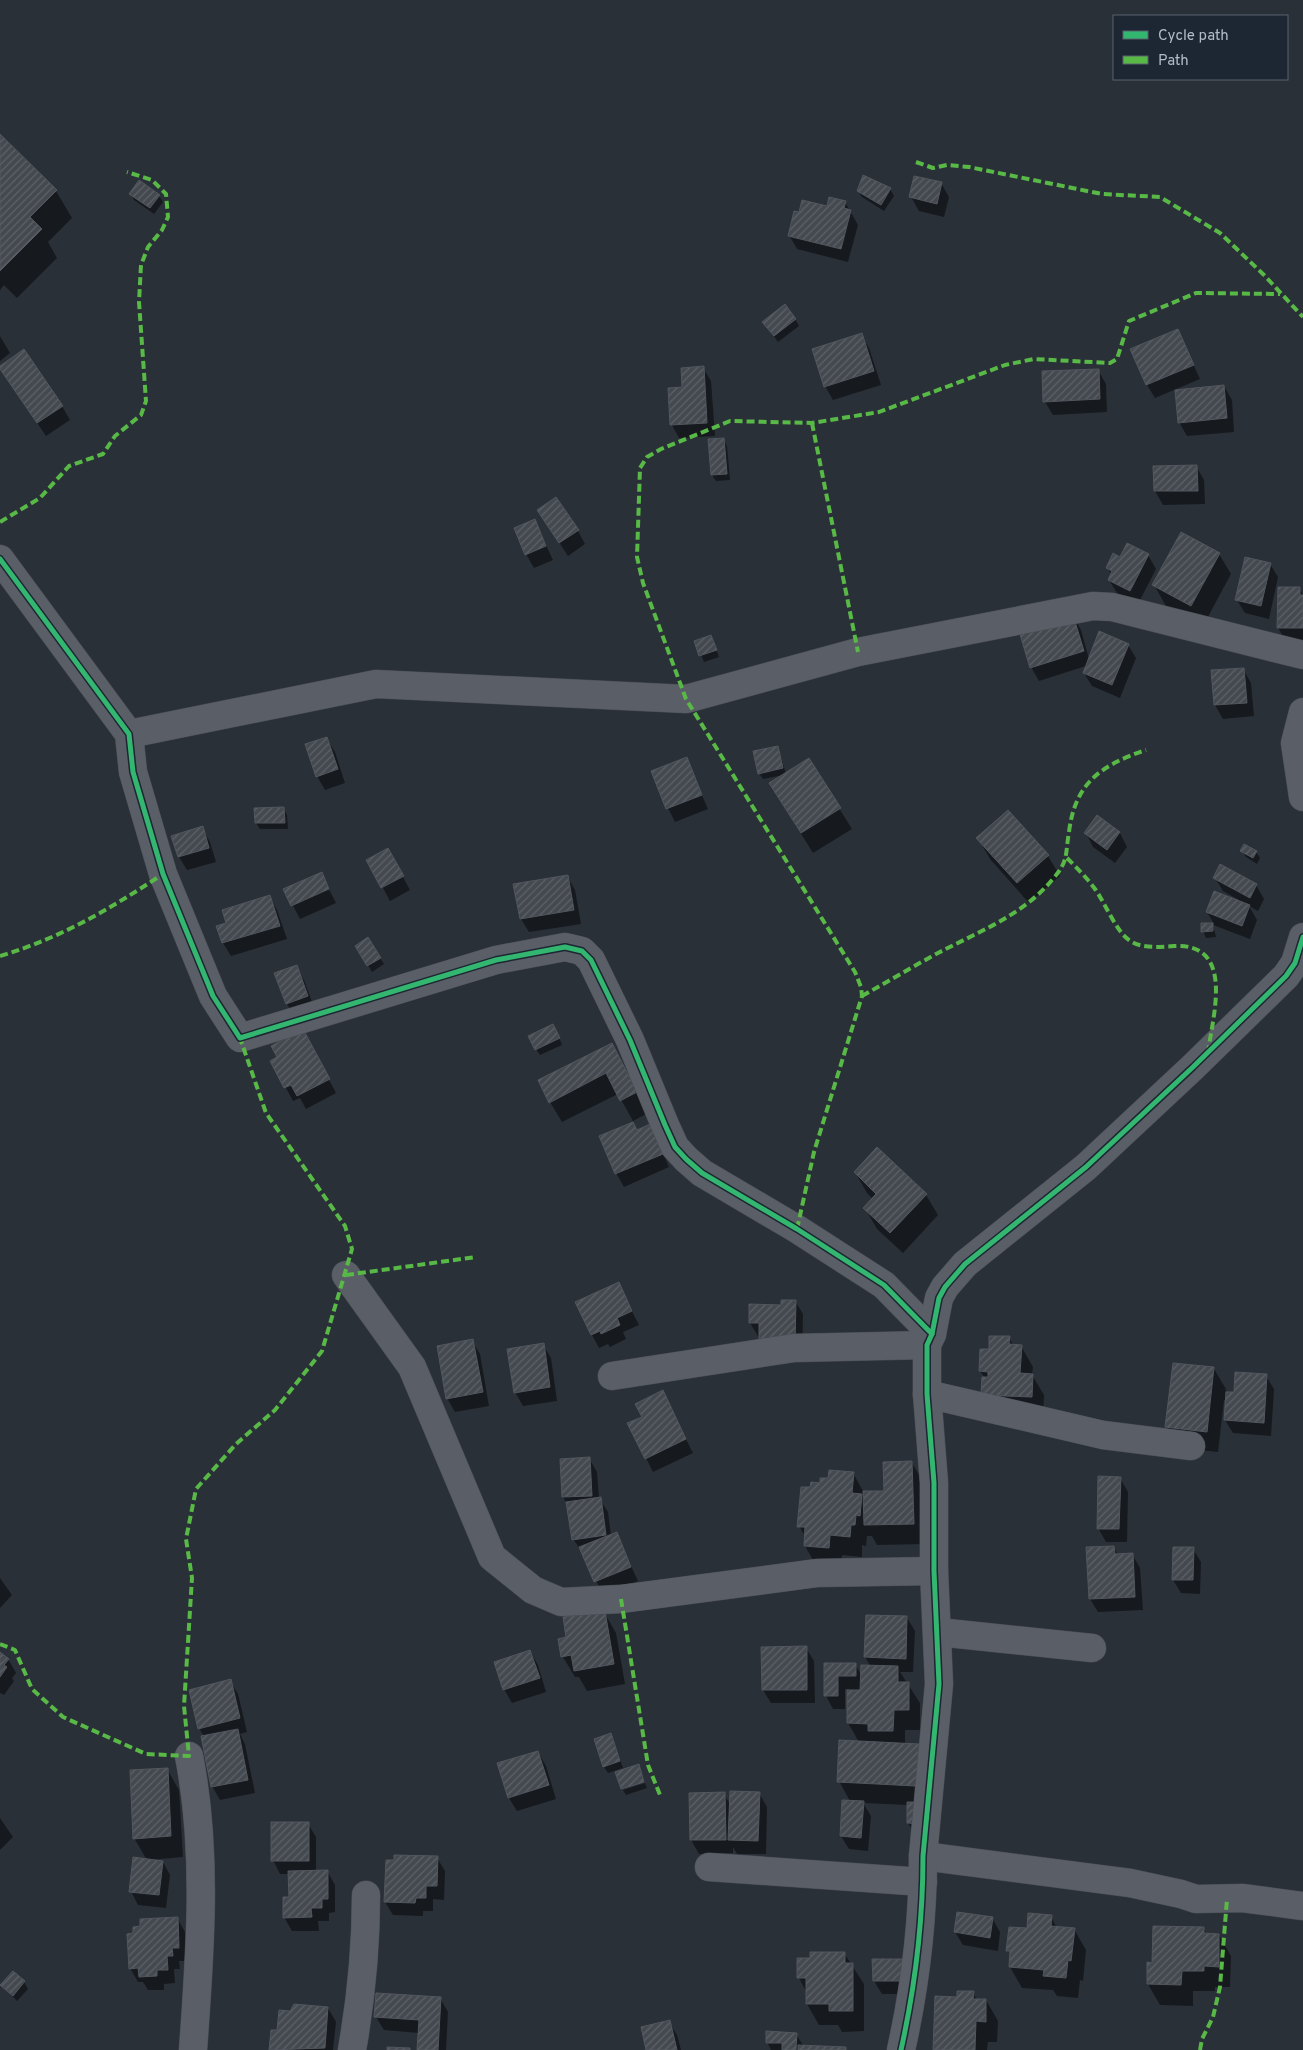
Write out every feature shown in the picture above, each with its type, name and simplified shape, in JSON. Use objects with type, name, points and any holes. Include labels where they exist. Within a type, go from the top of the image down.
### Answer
[{"type":"street","points":[[0,559],[129,734],[133,772],[162,874],[213,996],[240,1038],[496,960],[564,947],[582,951],[591,960],[630,1040],[664,1125],[675,1147],[702,1173],[798,1229],[884,1285],[930,1340]]},
{"type":"street","points":[[129,734],[376,684],[686,699],[858,652],[1092,606],[1112,608],[1303,655]]},
{"type":"street","points":[[1303,712],[1295,743],[1303,797]]},
{"type":"street","points":[[901,2050],[909,2012],[939,1684],[934,1571],[934,1483],[927,1394],[930,1340],[939,1298],[965,1264],[1086,1166],[1193,1067],[1286,976],[1295,963],[1303,936]]},
{"type":"street","points":[[346,1275],[412,1367],[492,1556],[534,1590],[561,1602],[569,1602],[621,1599],[817,1573],[934,1571]]},
{"type":"street","points":[[612,1376],[794,1348],[930,1340]]},
{"type":"street","points":[[927,1394],[1103,1435],[1191,1446]]},
{"type":"street","points":[[938,1632],[1092,1648]]},
{"type":"street","points":[[189,1756],[196,1794],[199,1826],[200,1938],[193,2050]]},
{"type":"street","points":[[709,1867],[923,1869],[1130,1883],[1196,1899],[1242,1898],[1303,1906]]},
{"type":"street","points":[[352,2050],[358,2018],[366,1930],[366,1896]]},
{"type":"building","points":[[0,134],[57,190],[30,217],[42,229],[0,271]]},
{"type":"building","points":[[863,175],[891,188],[881,205],[857,191]]},
{"type":"building","points":[[914,176],[942,182],[937,204],[909,197]]},
{"type":"building","points":[[139,180],[160,195],[150,208],[129,194]]},
{"type":"building","points":[[829,197],[846,201],[844,208],[851,210],[841,249],[788,236],[794,211],[799,212],[802,200],[827,206]]},
{"type":"building","points":[[785,304],[796,319],[774,336],[762,322]]},
{"type":"building","points":[[1178,329],[1194,365],[1146,385],[1130,349]]},
{"type":"building","points":[[862,333],[874,371],[824,387],[812,349]]},
{"type":"building","points":[[24,349],[63,406],[37,423],[0,369],[0,366]]},
{"type":"building","points":[[704,366],[707,423],[670,425],[668,388],[682,387],[681,368]]},
{"type":"building","points":[[1099,369],[1100,399],[1043,402],[1042,371]]},
{"type":"building","points":[[1224,385],[1227,418],[1178,423],[1175,390]]},
{"type":"building","points":[[724,438],[727,474],[711,475],[708,439]]},
{"type":"building","points":[[1197,465],[1198,491],[1154,491],[1153,466]]},
{"type":"building","points":[[556,497],[579,530],[559,543],[537,510]]},
{"type":"building","points":[[535,519],[546,546],[525,555],[514,528]]},
{"type":"building","points":[[1181,532],[1220,553],[1191,606],[1152,585]]},
{"type":"building","points":[[1127,543],[1149,554],[1130,591],[1108,580],[1112,571],[1106,568],[1113,553],[1120,557]]},
{"type":"building","points":[[1245,557],[1271,563],[1261,606],[1235,600]]},
{"type":"building","points":[[1278,587],[1300,587],[1300,595],[1303,595],[1303,628],[1277,628]]},
{"type":"building","points":[[1073,615],[1084,651],[1030,668],[1019,631]]},
{"type":"building","points":[[1099,631],[1129,644],[1112,685],[1083,673]]},
{"type":"building","points":[[711,635],[717,650],[699,656],[694,641]]},
{"type":"building","points":[[1244,668],[1247,703],[1214,705],[1211,670]]},
{"type":"building","points":[[327,737],[338,769],[316,777],[305,744]]},
{"type":"building","points":[[778,746],[783,768],[758,774],[753,751]]},
{"type":"building","points":[[687,757],[702,795],[666,809],[651,771]]},
{"type":"building","points":[[809,758],[841,808],[801,833],[769,783]]},
{"type":"building","points":[[284,807],[285,823],[255,823],[254,808]]},
{"type":"building","points":[[1008,810],[1049,855],[1017,883],[976,838]]},
{"type":"building","points":[[1097,815],[1120,832],[1107,850],[1084,833]]},
{"type":"building","points":[[203,826],[209,848],[178,857],[171,836]]},
{"type":"building","points":[[1244,844],[1257,851],[1253,858],[1240,851]]},
{"type":"building","points":[[388,848],[404,876],[381,888],[366,860]]},
{"type":"building","points":[[1220,864],[1257,884],[1250,898],[1213,878]]},
{"type":"building","points":[[322,872],[329,889],[291,906],[283,889]]},
{"type":"building","points":[[568,875],[574,910],[520,919],[513,884]]},
{"type":"building","points":[[1214,891],[1250,905],[1242,926],[1206,912]]},
{"type":"building","points":[[270,895],[280,926],[222,943],[216,926],[226,923],[222,910]]},
{"type":"building","points":[[1201,923],[1213,923],[1213,931],[1201,932]]},
{"type":"building","points":[[368,937],[381,958],[367,966],[355,946]]},
{"type":"building","points":[[297,965],[308,996],[286,1004],[274,973]]},
{"type":"building","points":[[553,1024],[560,1038],[535,1050],[528,1036]]},
{"type":"building","points":[[303,1029],[330,1079],[297,1096],[291,1085],[284,1088],[270,1061],[277,1057],[271,1046]]},
{"type":"building","points":[[612,1043],[637,1092],[620,1101],[606,1073],[549,1103],[538,1080]]},
{"type":"building","points":[[633,1122],[637,1130],[650,1124],[663,1154],[615,1174],[599,1136]]},
{"type":"building","points":[[877,1147],[927,1194],[890,1233],[863,1208],[876,1194],[854,1172]]},
{"type":"building","points":[[619,1282],[632,1311],[617,1318],[620,1325],[601,1334],[600,1331],[591,1335],[575,1302]]},
{"type":"building","points":[[781,1300],[796,1300],[795,1344],[759,1343],[759,1323],[749,1323],[749,1304],[781,1305]]},
{"type":"building","points":[[989,1336],[1010,1336],[1009,1344],[1022,1345],[1020,1373],[1033,1374],[1032,1397],[981,1395],[982,1377],[988,1377],[988,1372],[979,1371],[980,1349],[989,1349]]},
{"type":"building","points":[[473,1339],[483,1392],[446,1399],[437,1346]]},
{"type":"building","points":[[544,1343],[550,1387],[514,1393],[507,1349]]},
{"type":"building","points":[[1173,1363],[1214,1367],[1207,1432],[1165,1427]]},
{"type":"building","points":[[1235,1372],[1267,1374],[1264,1423],[1224,1420],[1226,1392],[1234,1392]]},
{"type":"building","points":[[663,1390],[686,1439],[645,1459],[627,1423],[642,1417],[635,1404]]},
{"type":"building","points":[[590,1457],[592,1496],[562,1497],[560,1459]]},
{"type":"building","points":[[912,1461],[914,1524],[864,1525],[863,1491],[884,1491],[883,1462]]},
{"type":"building","points":[[829,1470],[854,1472],[852,1493],[862,1494],[860,1516],[856,1515],[855,1525],[851,1525],[850,1537],[830,1535],[829,1548],[804,1546],[805,1527],[797,1527],[801,1487],[810,1487],[811,1482],[820,1483],[820,1478],[828,1478]]},
{"type":"building","points":[[1098,1476],[1121,1477],[1119,1529],[1097,1529]]},
{"type":"building","points":[[601,1497],[606,1535],[572,1540],[566,1502]]},
{"type":"building","points":[[617,1532],[631,1567],[594,1582],[579,1547]]},
{"type":"building","points":[[1114,1546],[1115,1554],[1133,1553],[1135,1597],[1089,1599],[1086,1547]]},
{"type":"building","points":[[1173,1547],[1194,1547],[1193,1580],[1172,1580]]},
{"type":"building","points":[[605,1611],[614,1664],[574,1671],[571,1655],[561,1657],[558,1639],[566,1637],[563,1617]]},
{"type":"building","points":[[866,1615],[907,1616],[906,1659],[864,1657]]},
{"type":"building","points":[[807,1646],[807,1690],[762,1690],[761,1647]]},
{"type":"building","points":[[530,1650],[540,1678],[503,1690],[494,1662]]},
{"type":"building","points":[[0,1652],[9,1659],[4,1665],[7,1667],[0,1677]]},
{"type":"building","points":[[824,1663],[856,1663],[856,1676],[838,1676],[838,1696],[824,1696]]},
{"type":"building","points":[[861,1665],[898,1666],[898,1682],[909,1682],[909,1710],[894,1710],[893,1731],[868,1731],[868,1724],[847,1723],[847,1690],[860,1690]]},
{"type":"building","points":[[231,1679],[240,1718],[198,1729],[189,1690]]},
{"type":"building","points":[[238,1729],[248,1780],[211,1787],[201,1736]]},
{"type":"building","points":[[611,1733],[620,1761],[603,1767],[594,1739]]},
{"type":"building","points":[[839,1740],[919,1744],[916,1786],[837,1782]]},
{"type":"building","points":[[538,1751],[549,1785],[508,1798],[497,1763]]},
{"type":"building","points":[[639,1764],[644,1782],[621,1789],[615,1772]]},
{"type":"building","points":[[168,1768],[171,1836],[133,1839],[130,1770]]},
{"type":"building","points":[[730,1791],[760,1792],[758,1841],[728,1840]]},
{"type":"building","points":[[725,1792],[726,1840],[690,1840],[689,1793]]},
{"type":"building","points":[[842,1800],[864,1801],[861,1838],[840,1836]]},
{"type":"building","points":[[907,1802],[921,1802],[920,1824],[907,1823]]},
{"type":"building","points":[[271,1822],[309,1822],[309,1861],[271,1861]]},
{"type":"building","points":[[394,1855],[438,1856],[437,1886],[426,1886],[426,1898],[416,1898],[415,1903],[384,1902],[386,1860],[394,1860]]},
{"type":"building","points":[[133,1857],[163,1861],[159,1895],[129,1892]]},
{"type":"building","points":[[328,1870],[328,1899],[322,1899],[322,1908],[311,1908],[312,1917],[283,1918],[283,1897],[289,1897],[288,1871]]},
{"type":"building","points":[[957,1912],[993,1917],[990,1938],[954,1932]]},
{"type":"building","points":[[1028,1913],[1052,1915],[1051,1926],[1075,1928],[1071,1961],[1068,1960],[1066,1978],[1043,1976],[1044,1970],[1009,1967],[1010,1951],[1006,1951],[1009,1927],[1027,1928]]},
{"type":"building","points":[[178,1917],[179,1948],[172,1948],[173,1956],[167,1956],[168,1970],[157,1970],[157,1976],[139,1977],[138,1968],[129,1969],[127,1934],[133,1933],[133,1927],[140,1926],[140,1919]]},
{"type":"building","points":[[1153,1926],[1204,1927],[1204,1933],[1219,1934],[1219,1967],[1204,1966],[1204,1971],[1182,1971],[1181,1985],[1147,1984],[1147,1962],[1152,1963]]},
{"type":"building","points":[[810,1952],[845,1952],[845,1963],[853,1963],[853,2011],[829,2011],[829,2004],[806,2004],[806,1978],[797,1978],[797,1958],[810,1958]]},
{"type":"building","points":[[872,1959],[902,1959],[902,1981],[873,1981]]},
{"type":"building","points":[[13,1971],[25,1981],[13,1996],[0,1985]]},
{"type":"building","points":[[957,1991],[974,1991],[973,1999],[986,1999],[986,2022],[976,2021],[975,2050],[933,2050],[935,1996],[957,1997]]},
{"type":"building","points":[[376,1993],[441,1997],[438,2050],[417,2050],[419,2020],[374,2017]]},
{"type":"building","points":[[294,2004],[328,2007],[325,2048],[269,2050],[271,2030],[277,2030],[279,2010],[290,2011]]},
{"type":"building","points":[[670,2020],[677,2050],[646,2050],[641,2027]]},
{"type":"building","points":[[766,2031],[797,2033],[796,2050],[782,2050],[782,2043],[766,2043]]},
{"type":"building","points":[[798,2045],[846,2047],[846,2050],[798,2050]]},
{"type":"building","points":[[387,2047],[410,2048],[410,2050],[387,2050]]},
{"type":"marked path","points":[[916,162],[933,168],[947,165],[969,167],[1102,194],[1160,197],[1220,233],[1264,275],[1303,317]]},
{"type":"marked path","points":[[0,522],[40,498],[69,466],[103,454],[115,436],[141,415],[146,401],[139,302],[141,265],[148,247],[162,230],[168,217],[166,194],[152,180],[127,172]]},
{"type":"marked path","points":[[797,1229],[814,1152],[862,996],[861,987],[855,972],[686,699],[643,583],[637,557],[640,468],[647,457],[661,449],[730,421],[812,423],[879,412],[1005,365],[1034,359],[1110,363],[1117,359],[1129,321],[1196,293],[1280,294]]},
{"type":"marked path","points":[[812,423],[858,652]]},
{"type":"marked path","points":[[862,996],[938,953],[999,922],[1028,903],[1040,892],[1064,863],[1072,815],[1084,788],[1093,778],[1116,762],[1146,750]]},
{"type":"marked path","points":[[1067,858],[1095,889],[1115,924],[1129,940],[1145,946],[1193,948],[1206,956],[1213,968],[1216,984],[1216,1001],[1208,1052]]},
{"type":"marked path","points":[[0,956],[44,940],[85,921],[163,874]]},
{"type":"marked path","points":[[0,1644],[15,1650],[32,1689],[63,1717],[146,1754],[189,1756],[184,1706],[192,1578],[186,1539],[196,1489],[236,1444],[275,1410],[322,1351],[352,1249],[345,1226],[266,1113],[240,1038]]},
{"type":"marked path","points":[[346,1275],[476,1257]]},
{"type":"marked path","points":[[621,1599],[648,1765],[660,1795]]},
{"type":"marked path","points":[[1200,2050],[1202,2039],[1213,2017],[1220,1987],[1227,1899]]},
{"type":"cycle path","points":[[0,559],[129,734],[133,772],[163,874],[213,996],[240,1038],[496,960],[565,947],[582,951],[591,960],[630,1040],[675,1147],[702,1173],[797,1229],[884,1285],[932,1334]]},
{"type":"cycle path","points":[[901,2050],[917,1953],[922,1904],[923,1856],[939,1684],[934,1571],[934,1483],[927,1394],[927,1345],[932,1334],[939,1298],[945,1287],[965,1264],[1086,1167],[1193,1067],[1286,976],[1295,963],[1303,937]]}]
